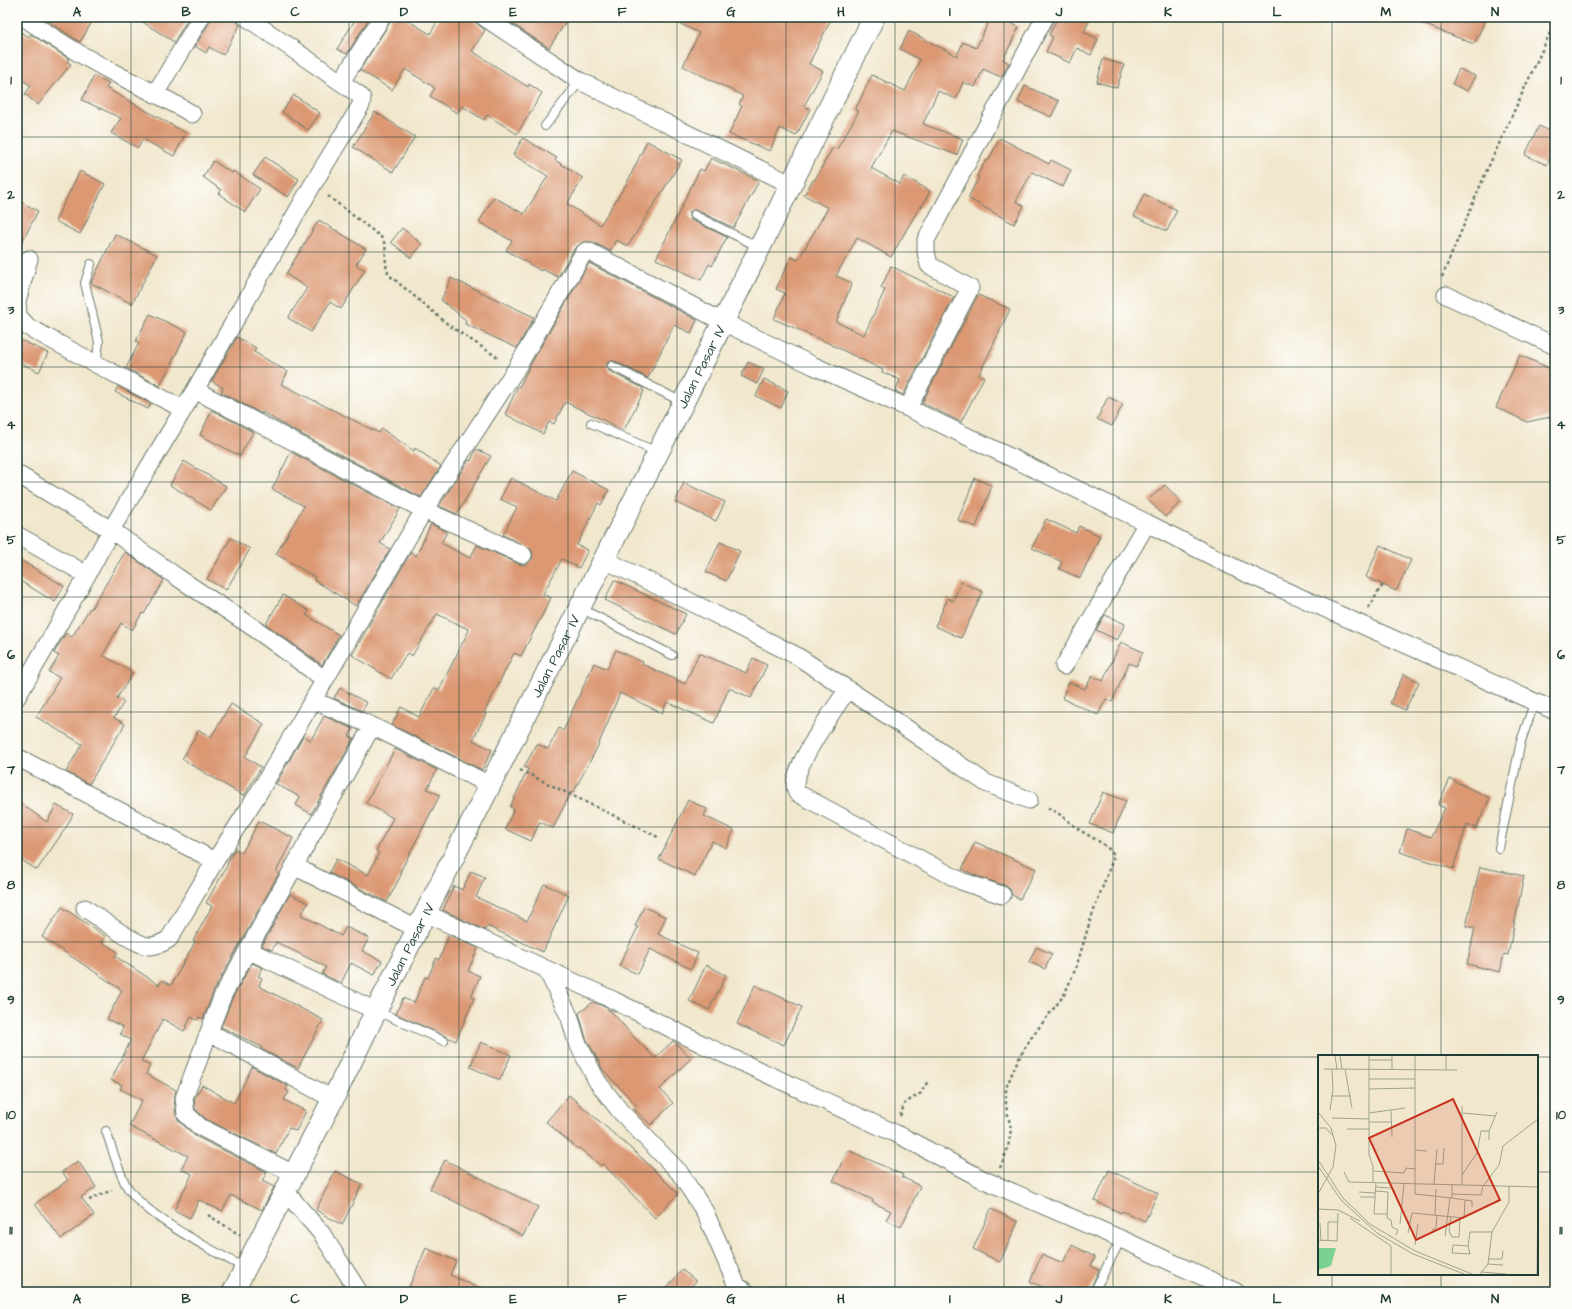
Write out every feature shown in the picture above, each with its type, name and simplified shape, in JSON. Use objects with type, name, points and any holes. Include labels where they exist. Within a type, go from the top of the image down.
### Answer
[{"type":"street","points":[[24,17],[41,30],[107,69],[171,101],[192,114]]},
{"type":"street","points":[[155,94],[200,17]]},
{"type":"street","points":[[17,695],[87,575],[110,530],[195,390],[313,184],[361,105],[362,98],[246,17]]},
{"type":"street","points":[[341,82],[382,17]]},
{"type":"street","points":[[484,17],[580,81],[790,184]]},
{"type":"street","name":"Jalan Pasar IV","points":[[233,1292],[333,1099],[421,921],[580,608],[603,559],[683,403],[790,184],[874,17]]},
{"type":"street","points":[[908,408],[970,288],[930,265],[926,252],[926,240],[1045,17]]},
{"type":"street","points":[[85,908],[137,942],[148,946],[160,944],[169,939],[215,861],[258,794],[424,510],[516,369],[586,251],[723,322],[814,366],[908,408],[1147,523],[1241,571],[1555,711]]},
{"type":"street","points":[[29,259],[17,301],[18,316],[28,327],[183,409]]},
{"type":"street","points":[[1446,295],[1555,346]]},
{"type":"street","points":[[195,390],[424,510],[524,555]]},
{"type":"street","points":[[17,474],[110,530],[176,577],[257,630],[324,679]]},
{"type":"street","points":[[1064,666],[1147,523]]},
{"type":"street","points":[[17,535],[87,575]]},
{"type":"street","points":[[603,559],[797,656],[986,783],[1029,800]]},
{"type":"street","points":[[848,689],[828,717],[806,755],[796,776],[795,786],[797,793],[961,881],[1002,895]]},
{"type":"street","points":[[313,700],[372,726],[490,785]]},
{"type":"street","points":[[359,1292],[289,1183],[200,1127],[186,1114],[184,1098],[223,995],[372,726]]},
{"type":"street","points":[[17,758],[215,861]]},
{"type":"street","points":[[294,866],[421,921],[547,970],[897,1134],[994,1184],[1121,1239],[1236,1292]]},
{"type":"street","points":[[248,950],[376,1011]]},
{"type":"street","points":[[547,970],[570,1018],[577,1042],[597,1081],[620,1111],[679,1172],[705,1212],[737,1286],[746,1292]]},
{"type":"street","points":[[209,1032],[333,1099]]},
{"type":"lane","points":[[546,126],[580,81]]},
{"type":"lane","points":[[694,214],[760,247]]},
{"type":"lane","points":[[91,264],[85,283],[99,342],[96,364]]},
{"type":"lane","points":[[612,366],[683,403]]},
{"type":"lane","points":[[591,423],[657,452]]},
{"type":"lane","points":[[580,608],[672,655]]},
{"type":"lane","points":[[1499,848],[1521,741],[1535,701]]},
{"type":"lane","points":[[376,1011],[444,1041]]},
{"type":"lane","points":[[106,1131],[126,1184],[145,1207],[169,1225],[245,1268]]},
{"type":"lane","points":[[1094,1292],[1121,1239]]},
{"type":"path","points":[[1446,295],[1440,292],[1440,282],[1486,172],[1555,22]]},
{"type":"path","points":[[313,184],[381,237],[386,246],[385,266],[389,275],[450,326],[516,369]]},
{"type":"path","points":[[1356,622],[1375,601],[1376,592],[1383,585]]},
{"type":"path","points":[[501,762],[658,837]]},
{"type":"path","points":[[994,1184],[1008,1148],[1011,1129],[1006,1106],[1006,1088],[1016,1064],[1025,1048],[1064,994],[1073,975],[1090,921],[1114,856],[1111,850],[1076,828],[1059,812],[1029,800]]},
{"type":"path","points":[[897,1134],[900,1114],[905,1104],[921,1093],[928,1081]]},
{"type":"path","points":[[89,1200],[126,1184]]},
{"type":"path","points":[[208,1215],[242,1236],[255,1250]]},
{"type":"building","points":[[42,17],[95,17],[80,42]]},
{"type":"building","points":[[135,17],[189,17],[174,42]]},
{"type":"building","points":[[211,17],[236,17],[237,22],[240,25],[223,55],[209,47],[206,53],[195,46],[210,22]]},
{"type":"building","points":[[357,17],[370,17],[347,54],[337,49]]},
{"type":"building","points":[[392,17],[402,17],[430,34],[440,17],[474,17],[475,22],[485,30],[472,51],[528,87],[529,84],[542,93],[517,134],[487,115],[484,120],[462,106],[457,113],[430,96],[435,88],[405,69],[392,90],[360,70]]},
{"type":"building","points":[[502,17],[569,17],[549,48]]},
{"type":"building","points":[[667,17],[832,17],[809,64],[823,71],[804,106],[810,109],[796,136],[780,128],[770,151],[729,134],[742,106],[739,104],[743,96],[683,66],[699,33]]},
{"type":"building","points":[[991,17],[997,17],[1019,27],[1003,60],[1009,63],[1001,77],[983,69],[975,87],[963,82],[956,99],[938,91],[923,124],[963,139],[957,155],[892,131],[871,168],[900,184],[904,176],[930,191],[922,207],[920,206],[891,257],[857,238],[836,276],[852,283],[836,322],[864,335],[885,290],[881,288],[891,266],[954,297],[903,395],[895,391],[900,380],[824,341],[774,319],[785,293],[776,289],[791,257],[798,260],[828,208],[804,195],[813,180],[814,181],[833,147],[837,149],[859,111],[855,110],[872,75],[905,91],[920,60],[900,49],[909,31],[957,56],[963,42],[976,48]]},
{"type":"building","points":[[1058,17],[1091,17],[1084,32],[1098,39],[1091,55],[1077,48],[1070,63],[1046,52],[1053,37],[1049,35]]},
{"type":"building","points":[[1408,17],[1487,17],[1474,44]]},
{"type":"building","points":[[17,30],[29,37],[31,34],[69,59],[67,62],[71,64],[38,105],[25,94],[31,86],[17,76]]},
{"type":"building","points":[[1103,59],[1124,65],[1117,88],[1097,82]]},
{"type":"building","points":[[1459,69],[1475,76],[1467,91],[1452,84]]},
{"type":"building","points":[[94,76],[109,83],[106,88],[186,133],[174,156],[143,139],[138,148],[111,133],[121,118],[82,100]]},
{"type":"building","points":[[1025,86],[1059,101],[1051,117],[1018,102]]},
{"type":"building","points":[[294,95],[320,113],[308,130],[282,112]]},
{"type":"building","points":[[375,112],[415,137],[393,172],[353,147]]},
{"type":"building","points":[[1539,126],[1555,134],[1555,147],[1547,165],[1525,155]]},
{"type":"building","points":[[523,138],[557,158],[555,160],[583,178],[567,204],[600,225],[627,183],[647,141],[682,160],[628,246],[616,240],[610,251],[593,242],[583,242],[574,249],[558,277],[542,269],[541,271],[506,250],[512,241],[479,222],[494,197],[524,214],[548,176],[513,155]]},
{"type":"building","points":[[1000,138],[1049,164],[1051,160],[1071,170],[1063,187],[1032,172],[1016,201],[1024,206],[1014,224],[968,198],[979,177],[977,176],[986,160],[988,161]]},
{"type":"building","points":[[265,157],[299,179],[288,197],[253,175]]},
{"type":"building","points":[[711,158],[759,181],[734,227],[696,210],[689,212],[691,220],[727,237],[712,266],[709,264],[701,280],[656,259],[700,169],[704,171]]},
{"type":"building","points":[[213,161],[232,173],[233,171],[260,189],[245,212],[219,194],[221,190],[203,177]]},
{"type":"building","points":[[80,171],[105,184],[80,234],[55,221]]},
{"type":"building","points":[[1144,194],[1177,210],[1167,231],[1134,216]]},
{"type":"building","points":[[17,200],[38,211],[17,252]]},
{"type":"building","points":[[319,220],[366,249],[356,265],[365,270],[341,309],[330,302],[311,332],[288,318],[307,288],[286,274]]},
{"type":"building","points":[[402,228],[422,244],[411,258],[391,242]]},
{"type":"building","points":[[115,234],[157,255],[132,304],[91,283]]},
{"type":"building","points":[[589,263],[697,320],[691,333],[674,325],[648,378],[615,361],[607,363],[609,371],[643,388],[642,390],[644,391],[624,430],[565,402],[554,424],[549,422],[543,434],[505,414],[518,386],[519,387]]},
{"type":"building","points":[[451,278],[534,317],[517,348],[465,324],[466,320],[441,300]]},
{"type":"building","points":[[978,295],[1010,309],[979,375],[984,377],[961,422],[922,403]]},
{"type":"building","points":[[150,314],[187,332],[160,386],[126,368],[139,343],[136,341]]},
{"type":"building","points":[[237,337],[256,348],[254,352],[288,372],[281,384],[379,433],[382,429],[414,451],[415,448],[441,466],[421,497],[262,412],[262,414],[221,392],[223,388],[212,381]]},
{"type":"building","points":[[21,340],[48,353],[39,372],[17,361],[17,348]]},
{"type":"building","points":[[1520,355],[1555,371],[1555,416],[1527,422],[1496,407]]},
{"type":"building","points":[[748,362],[764,369],[757,384],[741,376]]},
{"type":"building","points":[[764,379],[788,391],[781,408],[756,396]]},
{"type":"building","points":[[118,386],[151,404],[148,409],[115,392]]},
{"type":"building","points":[[1108,397],[1123,404],[1112,426],[1097,419]]},
{"type":"building","points":[[212,410],[253,432],[240,456],[200,435]]},
{"type":"building","points":[[476,449],[491,456],[457,514],[439,506],[469,460],[471,461]]},
{"type":"building","points":[[291,452],[400,509],[380,543],[390,549],[356,606],[314,580],[315,577],[276,554],[304,506],[272,489]]},
{"type":"building","points":[[184,461],[226,486],[211,510],[170,485]]},
{"type":"building","points":[[572,471],[609,490],[601,505],[598,503],[577,545],[588,550],[579,568],[562,559],[543,594],[551,598],[521,656],[514,653],[484,713],[486,714],[473,740],[492,750],[482,770],[392,725],[401,707],[419,717],[434,688],[439,690],[469,630],[468,629],[437,614],[412,656],[407,653],[391,679],[352,655],[411,552],[416,556],[431,524],[447,532],[441,543],[470,558],[477,545],[524,565],[532,559],[533,554],[531,549],[503,535],[517,507],[500,499],[511,478],[556,501]]},
{"type":"building","points":[[975,478],[992,486],[976,527],[958,520]]},
{"type":"building","points":[[684,483],[725,502],[716,521],[675,502]]},
{"type":"building","points":[[1165,485],[1181,502],[1165,517],[1148,500]]},
{"type":"building","points":[[1046,519],[1076,533],[1079,526],[1100,536],[1080,578],[1059,569],[1062,562],[1032,548]]},
{"type":"building","points":[[231,538],[250,549],[226,590],[207,579]]},
{"type":"building","points":[[720,542],[740,551],[726,581],[706,572]]},
{"type":"building","points":[[1380,545],[1411,560],[1396,591],[1366,577]]},
{"type":"building","points":[[125,552],[164,580],[144,614],[142,613],[132,630],[121,623],[103,655],[133,673],[117,698],[124,702],[114,718],[125,724],[89,784],[66,772],[82,744],[36,717],[60,678],[49,672],[59,656],[54,653],[66,633],[72,637],[90,608],[91,609]]},
{"type":"building","points":[[17,558],[64,586],[55,602],[17,579]]},
{"type":"building","points":[[614,580],[686,614],[676,634],[605,600]]},
{"type":"building","points":[[961,582],[983,592],[961,638],[935,626],[948,598],[953,601]]},
{"type":"building","points":[[283,595],[309,611],[306,615],[339,635],[322,665],[266,624]]},
{"type":"building","points":[[1105,615],[1125,624],[1117,640],[1096,630]]},
{"type":"building","points":[[1121,642],[1143,652],[1136,666],[1129,663],[1112,702],[1106,699],[1098,715],[1062,698],[1069,682],[1085,689],[1092,676],[1103,681]]},
{"type":"building","points":[[616,650],[685,684],[699,653],[746,673],[753,658],[767,665],[751,698],[729,688],[714,723],[667,702],[662,713],[620,693],[597,748],[573,793],[571,792],[553,828],[540,822],[531,841],[505,829],[514,809],[510,807],[528,769],[524,767],[537,744],[548,749],[559,728],[563,731],[594,663],[607,669]]},
{"type":"building","points":[[1404,674],[1419,682],[1405,710],[1390,703]]},
{"type":"building","points":[[340,688],[367,703],[362,711],[334,698]]},
{"type":"building","points":[[231,704],[264,724],[245,757],[261,767],[244,796],[182,759],[199,730],[211,737]]},
{"type":"building","points":[[324,716],[353,729],[349,736],[354,738],[311,814],[296,805],[300,797],[276,784],[303,736],[311,740]]},
{"type":"building","points":[[395,749],[437,770],[427,789],[440,795],[400,872],[402,873],[387,902],[329,873],[336,859],[368,875],[379,853],[376,851],[393,818],[366,803]]},
{"type":"building","points":[[1450,779],[1490,798],[1476,828],[1467,824],[1453,869],[1400,852],[1407,829],[1431,837],[1445,808],[1438,805]]},
{"type":"building","points":[[1103,792],[1126,801],[1113,833],[1090,824]]},
{"type":"building","points":[[688,800],[707,809],[704,816],[734,830],[726,848],[712,841],[695,876],[659,859]]},
{"type":"building","points":[[17,801],[47,822],[56,805],[73,814],[67,826],[37,870],[17,857]]},
{"type":"building","points":[[259,821],[293,838],[276,872],[279,873],[214,990],[203,1019],[199,1017],[197,1020],[191,1017],[184,1031],[163,1019],[141,1061],[150,1066],[146,1074],[176,1090],[174,1099],[176,1115],[179,1121],[195,1136],[267,1172],[262,1181],[274,1187],[262,1210],[231,1195],[222,1211],[199,1200],[190,1218],[174,1210],[192,1174],[181,1169],[188,1156],[129,1126],[142,1100],[120,1089],[122,1085],[111,1080],[131,1040],[120,1034],[123,1027],[107,1019],[122,990],[42,937],[62,907],[105,936],[102,942],[118,952],[115,956],[159,985],[162,980],[171,985],[195,942],[193,941],[212,906],[206,903],[228,864],[227,863],[235,849],[242,853]]},
{"type":"building","points":[[975,842],[1036,869],[1020,899],[1012,895],[1010,889],[1006,886],[979,877],[962,869]]},
{"type":"building","points":[[1480,867],[1524,876],[1508,955],[1504,954],[1500,972],[1467,964],[1475,928],[1466,926]]},
{"type":"building","points":[[471,871],[485,877],[476,897],[527,921],[544,884],[569,895],[543,952],[487,926],[485,930],[443,910],[454,886],[462,890]]},
{"type":"building","points":[[290,894],[308,903],[301,915],[341,936],[346,927],[369,938],[362,951],[382,961],[374,975],[351,963],[341,983],[322,974],[326,967],[276,942],[272,950],[262,946]]},
{"type":"building","points":[[644,907],[666,917],[658,934],[698,953],[691,969],[650,949],[638,974],[619,966],[638,927],[635,926]]},
{"type":"building","points":[[449,935],[478,948],[468,971],[480,976],[471,997],[474,998],[456,1041],[396,1014],[403,998],[414,1003],[425,977],[428,978],[436,958],[439,960]]},
{"type":"building","points":[[1036,947],[1052,954],[1045,969],[1029,962]]},
{"type":"building","points":[[252,963],[263,968],[258,976],[262,978],[259,986],[323,1020],[298,1068],[261,1049],[262,1047],[221,1027],[232,999]]},
{"type":"building","points":[[706,965],[726,975],[709,1010],[689,1001]]},
{"type":"building","points":[[755,985],[802,1007],[784,1045],[737,1024]]},
{"type":"building","points":[[593,1002],[607,1008],[609,1011],[610,1010],[655,1058],[673,1041],[691,1058],[660,1089],[673,1103],[651,1125],[634,1109],[637,1106],[603,1070],[586,1038],[579,1013]]},
{"type":"building","points":[[481,1042],[511,1055],[500,1080],[470,1067]]},
{"type":"building","points":[[252,1067],[288,1086],[286,1090],[289,1092],[284,1100],[306,1111],[296,1131],[289,1128],[276,1154],[206,1119],[195,1109],[194,1099],[202,1085],[234,1103]]},
{"type":"building","points":[[569,1095],[643,1159],[678,1194],[655,1218],[603,1164],[601,1166],[546,1122]]},
{"type":"building","points":[[848,1150],[903,1175],[902,1177],[920,1186],[901,1227],[886,1220],[891,1211],[872,1202],[873,1200],[833,1181]]},
{"type":"building","points":[[445,1160],[538,1207],[523,1236],[430,1189]]},
{"type":"building","points":[[78,1161],[96,1187],[81,1197],[94,1215],[61,1239],[35,1204],[68,1180],[62,1172]]},
{"type":"building","points":[[1109,1170],[1158,1193],[1145,1221],[1122,1211],[1121,1213],[1095,1201]]},
{"type":"building","points":[[335,1171],[362,1184],[342,1225],[316,1210]]},
{"type":"building","points":[[991,1209],[1018,1222],[1000,1262],[973,1249]]},
{"type":"building","points":[[1072,1245],[1095,1257],[1091,1266],[1099,1270],[1089,1292],[1056,1292],[1030,1282],[1042,1254],[1063,1263]]},
{"type":"building","points":[[426,1248],[456,1261],[450,1275],[487,1292],[407,1292]]},
{"type":"building","points":[[682,1270],[696,1281],[686,1292],[663,1292]]}]
